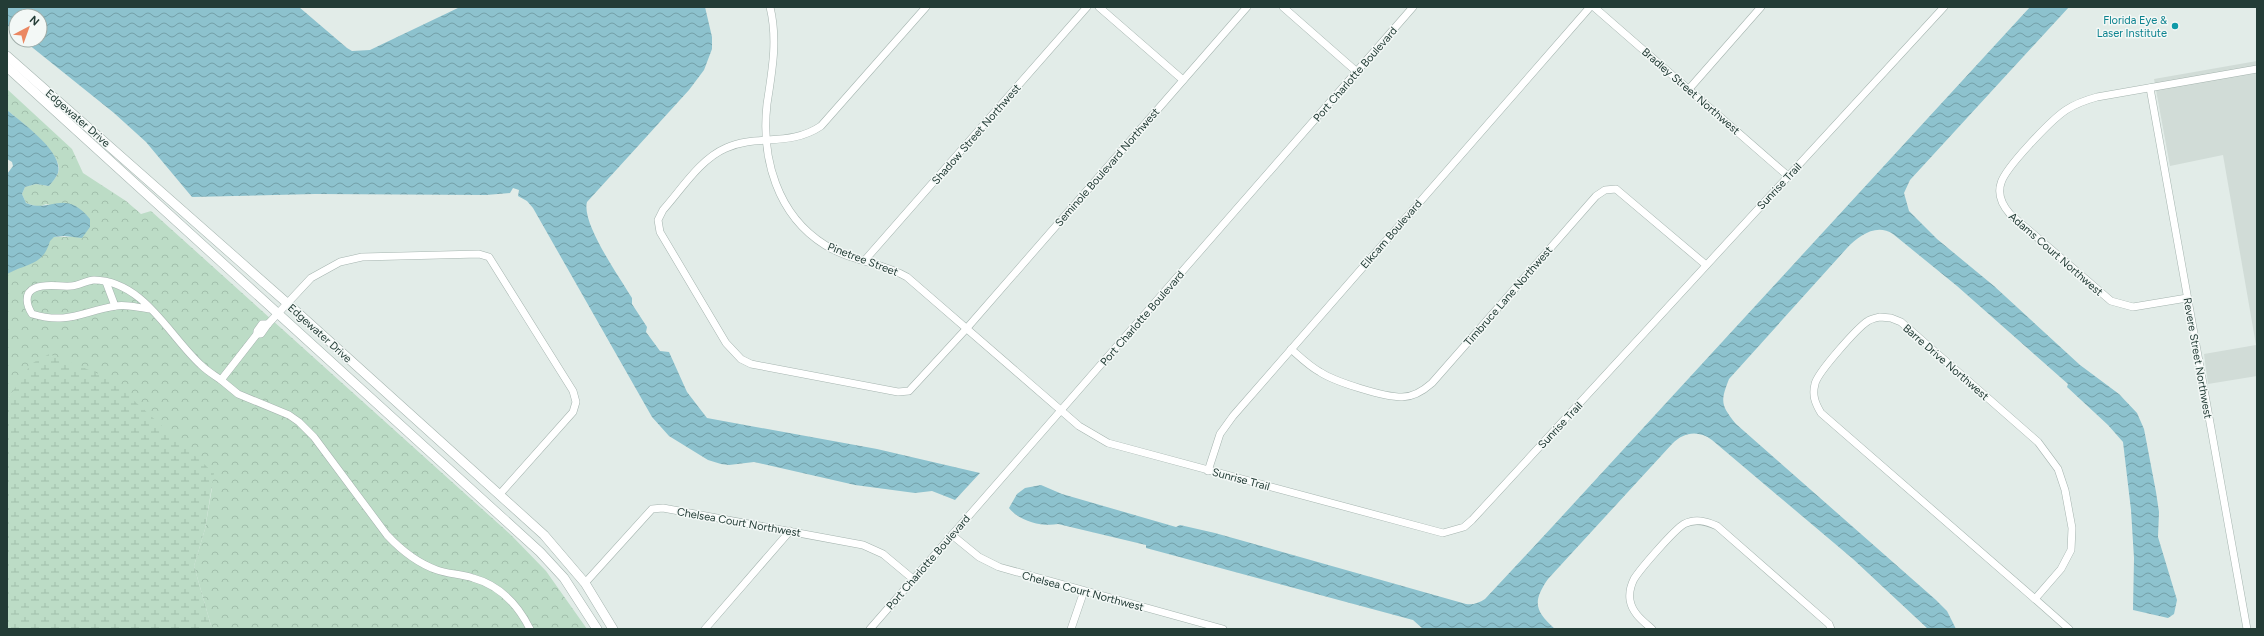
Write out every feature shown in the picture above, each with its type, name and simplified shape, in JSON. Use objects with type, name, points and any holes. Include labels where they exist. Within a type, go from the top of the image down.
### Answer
[{"type":"street","name":"Pinetree Street","points":[[770,7],[774,47],[767,104],[767,141],[770,166],[777,189],[797,221],[826,245],[849,256],[887,267],[907,277],[1061,410]]},
{"type":"street","points":[[767,141],[802,136],[821,126],[926,7]]},
{"type":"street","name":"Shadow Street Northwest","points":[[865,260],[1087,7]]},
{"type":"street","points":[[1099,7],[1183,80]]},
{"type":"street","name":"Seminole Boulevard Northwest","points":[[767,141],[736,144],[716,153],[663,210],[658,220],[660,232],[733,352],[751,364],[898,392],[909,391],[967,328],[1247,7]]},
{"type":"street","points":[[1283,7],[1357,72]]},
{"type":"street","name":"Port Charlotte Boulevard","points":[[870,629],[1413,7]]},
{"type":"street","name":"Elkcam Boulevard","points":[[1208,470],[1216,444],[1226,424],[1590,7]]},
{"type":"street","name":"Bradley Street Northwest","points":[[1594,7],[1788,176]]},
{"type":"street","points":[[1689,90],[1761,7]]},
{"type":"street","name":"Sunrise Trail","points":[[1061,410],[1088,432],[1108,443],[1432,532],[1454,532],[1472,520],[1944,7]]},
{"type":"street","name":"Edgewater Drive","points":[[7,56],[287,303],[544,535],[585,583],[613,629]]},
{"type":"street","name":"Edgewater Drive","points":[[7,67],[540,552],[564,578],[597,629]]},
{"type":"street","name":"Adams Court Northwest","points":[[2187,298],[2133,307],[2111,301],[2010,214],[2003,206],[2000,195],[2001,184],[2005,174],[2049,124],[2061,113],[2086,100],[2257,69]]},
{"type":"street","name":"Revere Street Northwest","points":[[2150,88],[2247,629]]},
{"type":"street","name":"Timbruce Lane Northwest","points":[[1291,349],[1321,373],[1341,382],[1402,397],[1423,390],[1432,383],[1596,196],[1605,190],[1616,190],[1706,265]]},
{"type":"street","points":[[221,380],[258,334],[257,331],[262,324],[268,324],[319,272],[350,259],[479,254],[489,257],[573,391],[576,402],[573,412],[500,494]]},
{"type":"street","points":[[150,309],[115,306],[69,319],[41,317],[32,314],[26,305],[28,296],[33,288],[48,285],[72,286],[93,280],[113,283],[132,293],[150,309],[201,365],[238,394],[289,415],[299,422],[314,437],[387,535],[401,550],[417,561],[437,570],[473,578],[501,592],[518,608],[530,629]]},
{"type":"street","points":[[106,282],[115,306]]},
{"type":"street","name":"Barre Drive Northwest","points":[[2034,599],[2067,560],[2073,539],[2065,490],[2052,459],[2038,442],[1901,322],[1891,318],[1880,317],[1869,320],[1860,327],[1821,372],[1815,382],[1813,392],[1815,403],[1821,413],[2034,599],[2069,629]]},
{"type":"street","name":"Chelsea Court Northwest","points":[[585,583],[652,509],[663,508],[852,543],[873,549],[892,560],[914,579]]},
{"type":"street","points":[[1652,629],[1633,610],[1630,599],[1630,588],[1635,578],[1676,530],[1685,524],[1696,520],[1707,521],[1717,526],[1829,624],[1831,629]]},
{"type":"street","points":[[704,629],[790,531]]},
{"type":"street","name":"Chelsea Court Northwest","points":[[952,535],[980,557],[999,568],[1223,629]]},
{"type":"street","points":[[1071,629],[1084,591]]},
{"type":"shaded area","points":[[2257,61],[2257,376],[2208,384],[2204,354],[2256,345],[2223,155],[2170,166],[2154,79]]},
{"type":"green space","points":[[7,89],[72,149],[83,173],[126,201],[141,214],[151,211],[511,535],[546,571],[587,629],[212,629],[194,566],[205,529],[212,488],[25,375],[7,400],[7,258],[54,237],[73,237],[90,227],[90,220],[85,214],[46,204],[39,207],[26,203],[22,194],[25,187],[36,184],[49,186],[57,175],[59,167],[56,159],[45,144],[29,128],[7,110]]},
{"type":"green space","points":[[49,354],[109,378],[214,473],[205,529],[194,566],[212,629],[7,629],[7,400],[31,364]]},
{"type":"water","points":[[7,7],[299,7],[352,51],[370,50],[460,7],[705,7],[712,37],[712,49],[704,70],[689,90],[587,202],[587,211],[595,236],[632,298],[632,304],[647,327],[646,332],[660,351],[669,352],[687,392],[707,418],[877,449],[980,473],[955,500],[932,491],[915,493],[855,485],[754,462],[729,465],[708,460],[669,436],[652,417],[533,208],[527,201],[518,196],[519,190],[513,188],[510,193],[486,195],[315,194],[192,197],[146,142],[114,113],[33,48],[48,48],[48,8],[8,8],[8,26]]},
{"type":"water","points":[[2030,7],[2069,7],[1910,180],[1904,193],[1909,211],[1937,239],[1994,286],[2080,365],[2119,394],[2137,413],[2144,429],[2156,492],[2159,512],[2158,537],[2177,600],[2174,614],[2168,618],[2133,610],[2134,558],[2131,510],[2123,442],[2108,425],[2067,387],[2068,384],[1957,286],[1893,234],[1880,230],[1874,230],[1862,235],[1847,248],[1729,379],[1723,398],[1727,412],[1736,424],[1936,600],[1947,611],[1956,629],[1928,629],[1853,559],[1712,440],[1696,434],[1681,437],[1672,444],[1548,579],[1540,594],[1538,606],[1543,617],[1555,629],[1423,629],[1413,620],[1146,548],[1146,545],[1058,524],[1045,525],[1031,522],[1013,513],[1009,508],[1017,494],[1025,488],[1041,485],[1062,494],[1176,527],[1180,525],[1215,533],[1466,604],[1480,602],[1485,599],[1553,526]]},
{"type":"water","points":[[7,110],[40,138],[55,156],[58,165],[58,173],[49,186],[36,184],[25,187],[22,194],[26,203],[35,206],[58,203],[73,205],[81,210],[90,219],[90,227],[82,238],[64,236],[54,237],[39,260],[7,274],[7,174],[13,166],[12,162],[7,159]]},
{"type":"place","name":"Florida Eye & Laser Institute","points":[[2175,26]]}]
